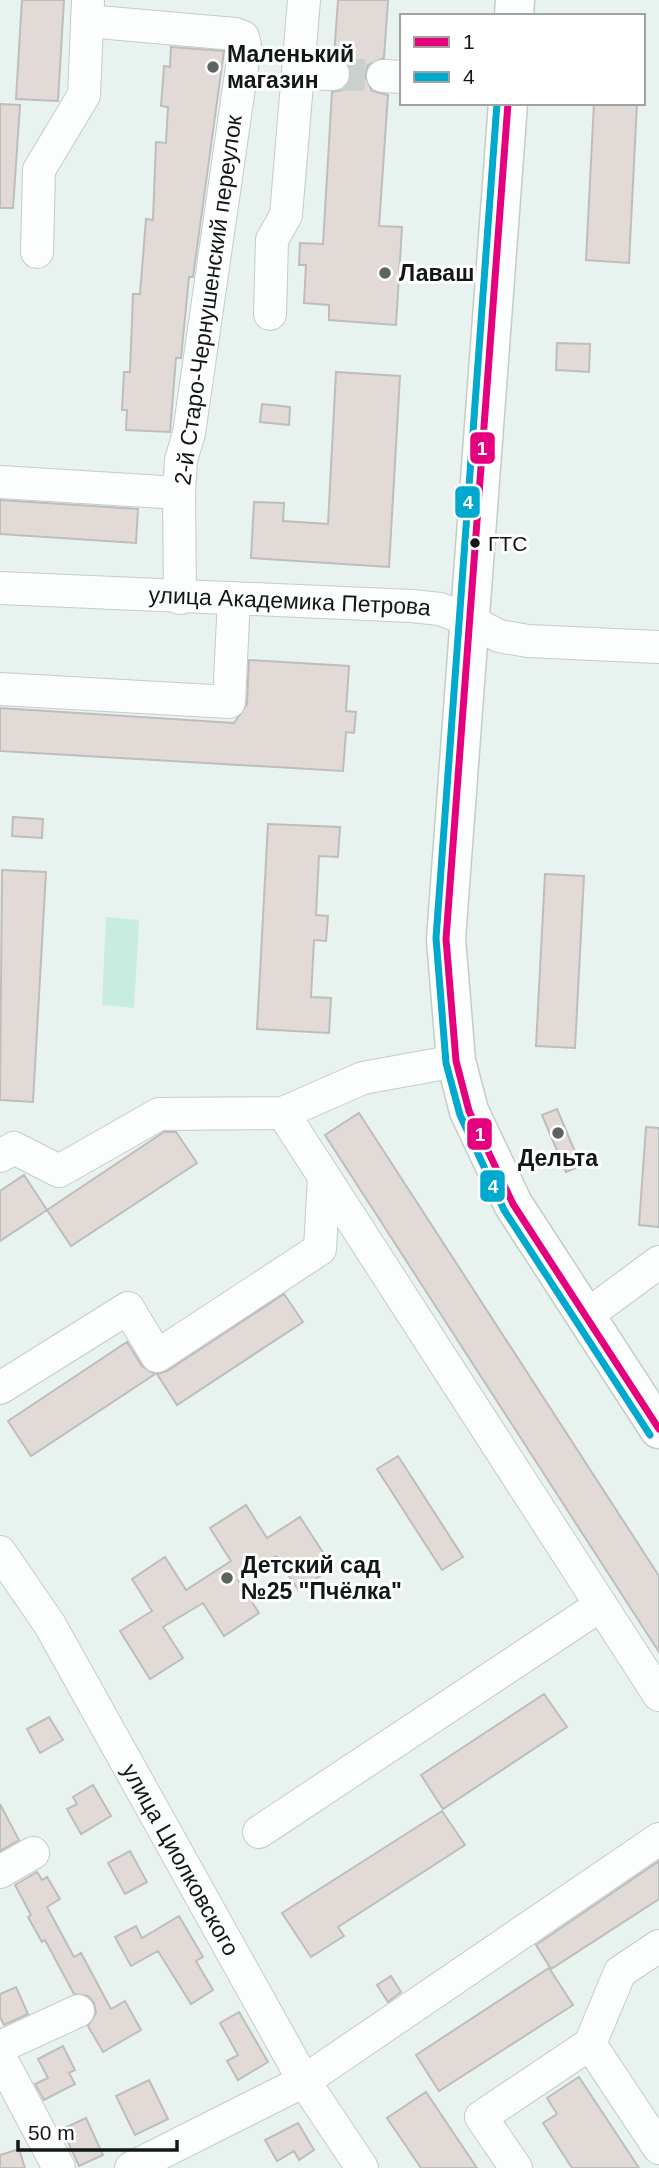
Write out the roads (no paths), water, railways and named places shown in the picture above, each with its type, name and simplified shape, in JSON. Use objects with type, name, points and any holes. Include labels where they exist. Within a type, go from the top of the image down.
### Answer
[{"type":"main road","points":[[508,105],[446,939],[456,1061],[469,1111],[513,1204],[659,1429]]},
{"type":"street","points":[[270,314],[272,240],[286,215],[304,0]]},
{"type":"street","points":[[37,252],[39,170],[84,95],[88,11]]},
{"type":"street","name":"2-й Старо-Чернушенский переулок","points":[[88,11],[235,34],[243,37],[245,46],[191,420],[181,460],[180,598]]},
{"type":"street","points":[[299,73],[333,74]]},
{"type":"street","points":[[0,482],[179,494]]},
{"type":"street","name":"улица Академика Петрова","points":[[0,588],[180,598],[412,606],[440,609],[499,636],[528,641],[659,647]]},
{"type":"street","points":[[0,689],[229,702],[234,598]]},
{"type":"street","points":[[0,1156],[15,1148],[59,1171],[159,1114],[283,1113],[363,1078],[456,1061]]},
{"type":"street","points":[[283,1113],[659,1695]]},
{"type":"street","points":[[0,1388],[128,1308],[157,1356],[320,1249],[324,1178]]},
{"type":"street","points":[[586,1316],[659,1262]]},
{"type":"street","name":"улица Циолковского","points":[[0,1552],[50,1625],[304,2081],[362,2168]]},
{"type":"street","points":[[259,1832],[601,1605]]},
{"type":"street","points":[[131,2168],[304,2081],[652,1843]]},
{"type":"street","points":[[0,1872],[33,1853]]},
{"type":"street","points":[[516,2168],[481,2117],[590,2044],[620,1972],[659,1946]]},
{"type":"street","points":[[0,2047],[78,2011]]},
{"type":"street","points":[[590,2044],[659,2148]]},
{"type":"street","points":[[0,2057],[59,2168]]},
{"type":"tunnel","points":[[333,74],[383,76]]},
{"type":"place","name":"Маленький магазин","points":[[213,67]]},
{"type":"place","name":"Лаваш","points":[[385,273]]},
{"type":"place","name":"ГТС","points":[[475,543]]},
{"type":"place","name":"Дельта","points":[[558,1133]]},
{"type":"place","name":"Детский сад №25 \"Пчёлка\"","points":[[227,1578]]}]
